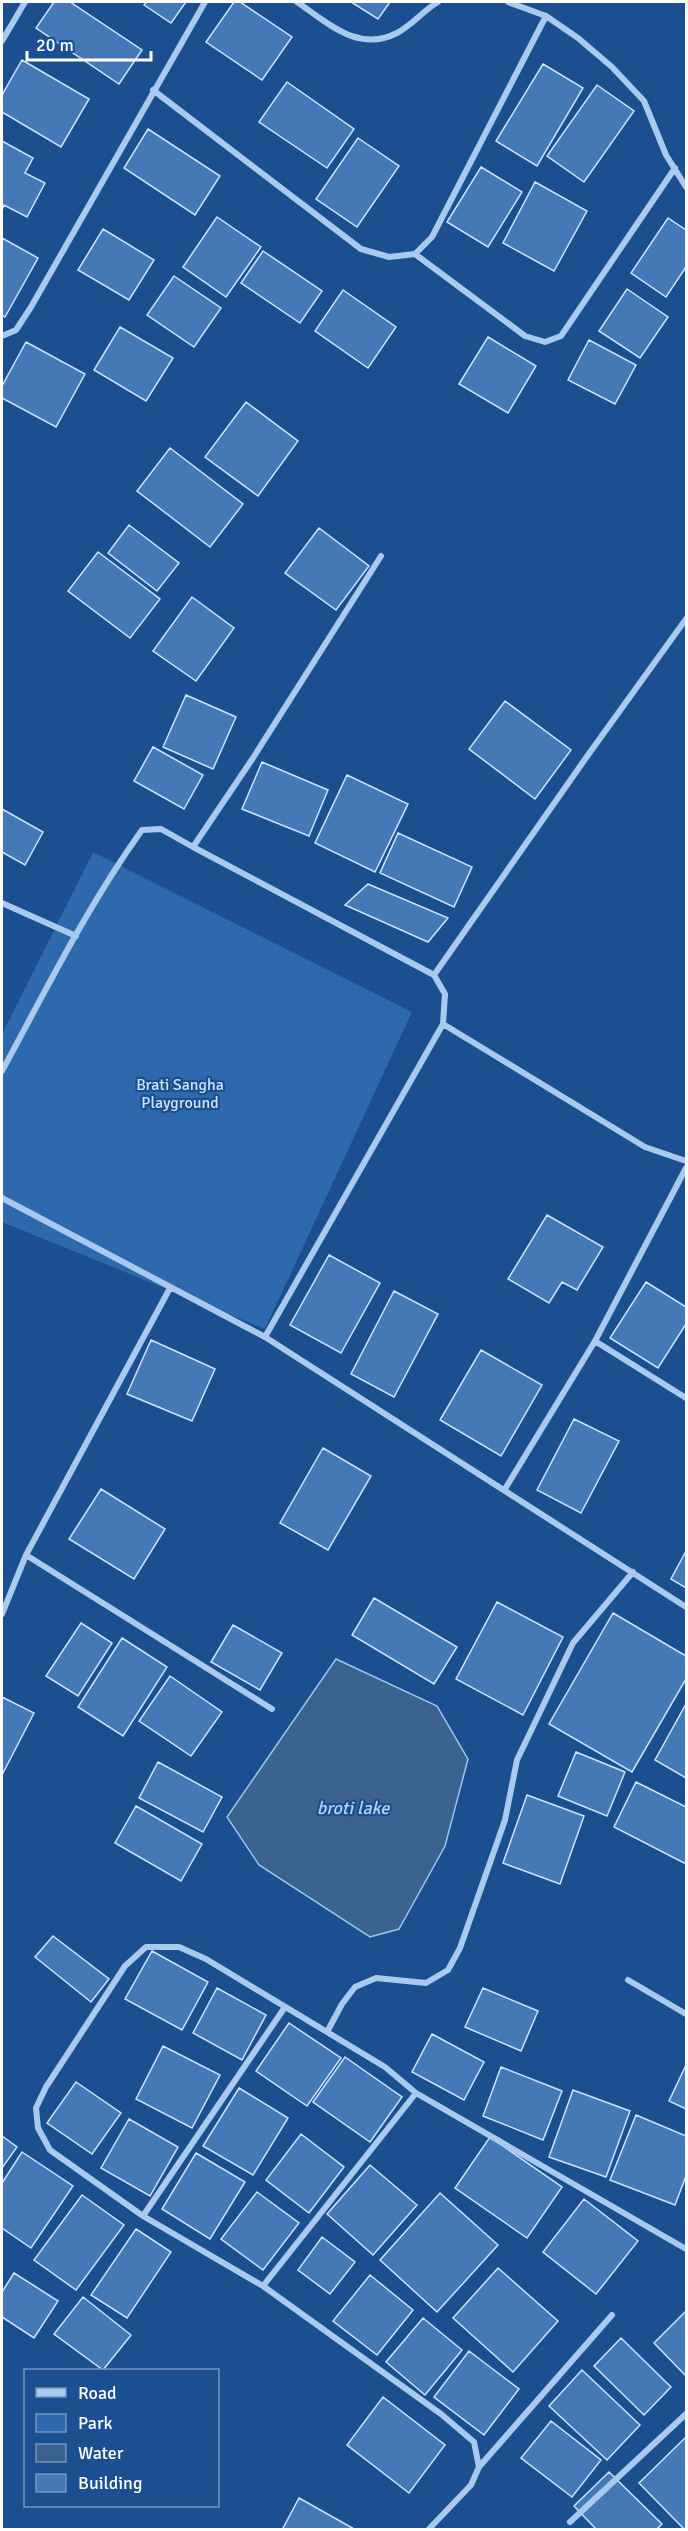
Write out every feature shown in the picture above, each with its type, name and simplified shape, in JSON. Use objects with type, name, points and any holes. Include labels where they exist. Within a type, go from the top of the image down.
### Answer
[{"type":"street","points":[[2,41],[25,2]]},
{"type":"street","points":[[2,336],[16,330],[31,307],[205,2]]},
{"type":"street","points":[[297,2],[342,32],[368,42],[397,33],[438,2]]},
{"type":"street","points":[[508,2],[546,16],[578,38],[604,60],[644,101],[666,155],[687,187]]},
{"type":"street","points":[[153,90],[361,249],[389,257],[415,254],[432,237],[546,16]]},
{"type":"street","points":[[415,254],[525,336],[545,342],[561,336],[675,168]]},
{"type":"street","points":[[193,847],[253,758],[381,556]]},
{"type":"street","points":[[435,975],[581,765],[687,619]]},
{"type":"street","points":[[2,1071],[76,936],[123,857],[142,831],[161,829],[435,975],[445,994],[443,1024],[265,1337]]},
{"type":"street","points":[[2,903],[76,936]]},
{"type":"street","points":[[443,1024],[645,1147],[687,1161]]},
{"type":"street","points":[[505,1489],[595,1341],[686,1172]]},
{"type":"street","points":[[2,1198],[265,1337],[687,1607]]},
{"type":"street","points":[[2,1614],[26,1555],[171,1288]]},
{"type":"street","points":[[595,1341],[687,1398]]},
{"type":"street","points":[[26,1555],[272,1709]]},
{"type":"street","points":[[327,2032],[342,2004],[355,1987],[376,1978],[426,1983],[448,1970],[460,1948],[505,1820],[517,1760],[573,1643],[633,1572]]},
{"type":"street","points":[[479,2467],[474,2442],[441,2414],[263,2286],[143,2216],[50,2150],[38,2128],[36,2108],[45,2087],[125,1966],[146,1947],[179,1947],[206,1959],[385,2067],[416,2093],[687,2249]]},
{"type":"street","points":[[628,1980],[687,2014]]},
{"type":"street","points":[[143,2216],[285,2007]]},
{"type":"street","points":[[263,2286],[416,2093]]},
{"type":"street","points":[[428,2529],[471,2485],[479,2467],[612,2315]]},
{"type":"street","points":[[570,2522],[687,2414]]},
{"type":"green space","name":"Brati Sangha Playground","points":[[93,852],[412,1012],[265,1329],[2,1222],[2,1034]]},
{"type":"water","name":"broti lake","points":[[336,1659],[437,1706],[468,1759],[445,1846],[399,1929],[370,1937],[259,1865],[227,1817]]},
{"type":"building","points":[[54,2],[70,2],[142,50],[119,84],[36,28]]},
{"type":"building","points":[[147,2],[186,2],[171,23],[144,5]]},
{"type":"building","points":[[234,2],[240,2],[292,37],[262,80],[206,42]]},
{"type":"building","points":[[351,2],[390,2],[378,19]]},
{"type":"building","points":[[22,60],[89,99],[61,147],[2,112],[2,95]]},
{"type":"building","points":[[543,64],[583,88],[537,166],[496,141]]},
{"type":"building","points":[[287,82],[354,129],[327,168],[259,122]]},
{"type":"building","points":[[597,85],[634,111],[584,182],[547,156]]},
{"type":"building","points":[[148,129],[220,176],[195,215],[124,168]]},
{"type":"building","points":[[358,138],[399,166],[357,227],[316,199]]},
{"type":"building","points":[[2,141],[33,158],[25,173],[45,183],[27,217],[4,205],[2,210]]},
{"type":"building","points":[[481,167],[522,192],[488,247],[447,222]]},
{"type":"building","points":[[535,182],[587,211],[554,271],[503,243]]},
{"type":"building","points":[[217,217],[261,247],[226,297],[183,267]]},
{"type":"building","points":[[668,218],[686,230],[686,267],[666,297],[631,273]]},
{"type":"building","points":[[103,229],[154,260],[129,300],[78,270]]},
{"type":"building","points":[[2,238],[38,258],[5,317],[2,315]]},
{"type":"building","points":[[263,251],[322,291],[300,323],[241,283]]},
{"type":"building","points":[[174,276],[221,308],[194,347],[147,315]]},
{"type":"building","points":[[627,289],[668,317],[640,358],[599,331]]},
{"type":"building","points":[[343,290],[396,327],[368,368],[315,331]]},
{"type":"building","points":[[120,327],[173,358],[146,401],[94,370]]},
{"type":"building","points":[[488,337],[536,366],[508,413],[459,384]]},
{"type":"building","points":[[589,340],[636,365],[615,404],[568,380]]},
{"type":"building","points":[[26,342],[85,374],[56,427],[2,398],[2,386]]},
{"type":"building","points":[[246,402],[298,441],[258,496],[205,457]]},
{"type":"building","points":[[170,448],[243,504],[210,547],[137,491]]},
{"type":"building","points":[[129,525],[179,563],[157,591],[108,553]]},
{"type":"building","points":[[319,528],[369,566],[336,610],[285,573]]},
{"type":"building","points":[[98,552],[160,599],[130,638],[68,591]]},
{"type":"building","points":[[192,597],[234,628],[196,681],[153,651]]},
{"type":"building","points":[[186,695],[236,717],[213,769],[163,747]]},
{"type":"building","points":[[505,701],[571,750],[535,799],[469,749]]},
{"type":"building","points":[[153,747],[203,775],[184,809],[134,781]]},
{"type":"building","points":[[262,762],[328,790],[309,836],[242,809]]},
{"type":"building","points":[[347,775],[408,804],[375,872],[315,843]]},
{"type":"building","points":[[2,809],[43,832],[25,865],[2,852]]},
{"type":"building","points":[[398,833],[472,867],[454,907],[380,873]]},
{"type":"building","points":[[368,884],[448,918],[428,942],[345,905]]},
{"type":"building","points":[[547,1215],[603,1247],[577,1290],[562,1282],[549,1303],[508,1279]]},
{"type":"building","points":[[329,1255],[380,1283],[341,1353],[290,1325]]},
{"type":"building","points":[[646,1282],[686,1307],[686,1324],[658,1368],[610,1338]]},
{"type":"building","points":[[394,1291],[438,1314],[394,1397],[351,1374]]},
{"type":"building","points":[[151,1340],[215,1369],[192,1421],[127,1394]]},
{"type":"building","points":[[481,1350],[542,1385],[501,1456],[440,1420]]},
{"type":"building","points":[[574,1419],[619,1441],[581,1513],[537,1490]]},
{"type":"building","points":[[323,1448],[371,1476],[328,1550],[280,1523]]},
{"type":"building","points":[[101,1489],[165,1529],[134,1579],[69,1539]]},
{"type":"building","points":[[686,1551],[686,1588],[671,1579]]},
{"type":"building","points":[[374,1598],[457,1647],[434,1684],[352,1635]]},
{"type":"building","points":[[497,1602],[563,1637],[523,1715],[456,1679]]},
{"type":"building","points":[[613,1613],[686,1656],[686,1679],[632,1772],[549,1724]]},
{"type":"building","points":[[81,1623],[112,1643],[78,1696],[46,1676]]},
{"type":"building","points":[[233,1625],[282,1653],[260,1690],[211,1662]]},
{"type":"building","points":[[122,1638],[167,1667],[123,1736],[78,1707]]},
{"type":"building","points":[[170,1676],[222,1712],[191,1756],[139,1721]]},
{"type":"building","points":[[2,1697],[34,1713],[2,1775]]},
{"type":"building","points":[[686,1704],[686,1778],[655,1760]]},
{"type":"building","points":[[576,1752],[625,1772],[607,1816],[558,1796]]},
{"type":"building","points":[[158,1762],[222,1797],[203,1832],[139,1798]]},
{"type":"building","points":[[636,1782],[686,1807],[686,1864],[614,1827]]},
{"type":"building","points":[[527,1795],[584,1816],[560,1884],[503,1863]]},
{"type":"building","points":[[136,1806],[202,1844],[181,1881],[115,1843]]},
{"type":"building","points":[[53,1936],[109,1979],[91,2002],[35,1957]]},
{"type":"building","points":[[152,1951],[208,1982],[182,2030],[125,1999]]},
{"type":"building","points":[[217,1988],[266,2015],[242,2060],[193,2033]]},
{"type":"building","points":[[483,1988],[538,2011],[521,2051],[465,2027]]},
{"type":"building","points":[[289,2023],[341,2058],[307,2106],[256,2071]]},
{"type":"building","points":[[432,2034],[484,2062],[464,2100],[412,2072]]},
{"type":"building","points":[[163,2046],[220,2075],[192,2128],[136,2099]]},
{"type":"building","points":[[345,2057],[402,2097],[370,2142],[313,2102]]},
{"type":"building","points":[[686,2065],[686,2109],[669,2101]]},
{"type":"building","points":[[501,2067],[562,2091],[543,2140],[483,2116]]},
{"type":"building","points":[[76,2082],[121,2113],[92,2154],[47,2123]]},
{"type":"building","points":[[239,2088],[288,2118],[253,2175],[203,2146]]},
{"type":"building","points":[[573,2090],[630,2111],[606,2177],[549,2157]]},
{"type":"building","points":[[636,2115],[686,2136],[686,2176],[675,2205],[610,2180]]},
{"type":"building","points":[[129,2119],[178,2147],[150,2196],[101,2168]]},
{"type":"building","points":[[301,2134],[344,2167],[309,2213],[266,2180]]},
{"type":"building","points":[[2,2136],[17,2147],[2,2168]]},
{"type":"building","points":[[490,2137],[562,2187],[527,2238],[455,2188]]},
{"type":"building","points":[[22,2152],[73,2186],[31,2248],[2,2228],[2,2183]]},
{"type":"building","points":[[196,2153],[245,2182],[210,2239],[162,2209]]},
{"type":"building","points":[[370,2165],[417,2205],[373,2255],[327,2214]]},
{"type":"building","points":[[257,2192],[299,2223],[263,2270],[221,2239]]},
{"type":"building","points":[[440,2193],[498,2245],[437,2312],[380,2260]]},
{"type":"building","points":[[82,2195],[124,2225],[76,2290],[34,2260]]},
{"type":"building","points":[[584,2199],[638,2241],[596,2294],[543,2252]]},
{"type":"building","points":[[136,2229],[171,2252],[127,2318],[91,2295]]},
{"type":"building","points":[[322,2237],[355,2262],[330,2294],[298,2270]]},
{"type":"building","points":[[498,2268],[558,2321],[513,2372],[453,2318]]},
{"type":"building","points":[[14,2273],[58,2301],[34,2338],[2,2317],[2,2292]]},
{"type":"building","points":[[370,2275],[413,2310],[377,2355],[333,2321]]},
{"type":"building","points":[[83,2297],[131,2335],[102,2369],[54,2334]]},
{"type":"building","points":[[686,2311],[686,2374],[685,2375],[654,2343]]},
{"type":"building","points":[[423,2318],[462,2350],[425,2395],[386,2362]]},
{"type":"building","points":[[621,2338],[671,2387],[644,2415],[594,2366]]},
{"type":"building","points":[[469,2351],[519,2389],[484,2435],[434,2397]]},
{"type":"building","points":[[582,2370],[640,2425],[607,2460],[549,2406]]},
{"type":"building","points":[[383,2397],[445,2445],[409,2493],[347,2445]]},
{"type":"building","points":[[551,2421],[601,2460],[572,2497],[521,2458]]},
{"type":"building","points":[[686,2437],[686,2530],[685,2530],[639,2483]]},
{"type":"building","points":[[609,2472],[662,2524],[656,2530],[597,2530],[574,2506]]},
{"type":"building","points":[[299,2498],[356,2530],[282,2530]]}]
